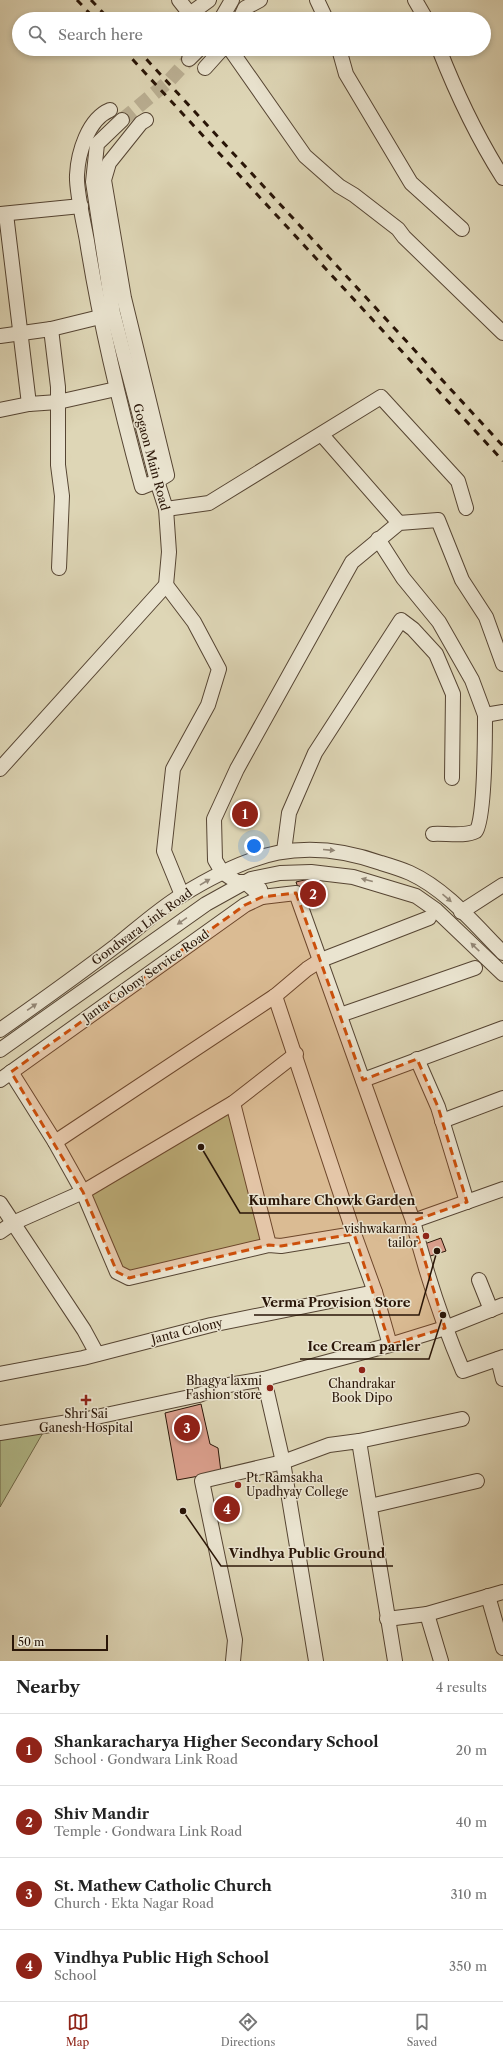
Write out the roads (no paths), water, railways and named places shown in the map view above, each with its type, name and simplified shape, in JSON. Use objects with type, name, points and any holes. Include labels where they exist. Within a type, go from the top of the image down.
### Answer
[{"type":"street","points":[[179,0],[184,12]]},
{"type":"street","points":[[193,12],[209,0]]},
{"type":"street","points":[[225,12],[232,0]]},
{"type":"street","points":[[243,12],[245,8],[260,0]]},
{"type":"street","points":[[317,0],[323,12]]},
{"type":"street","points":[[415,0],[422,12]]},
{"type":"street","points":[[205,68],[216,56]]},
{"type":"street","points":[[235,56],[305,156],[339,186],[354,195],[398,229],[404,237],[503,334]]},
{"type":"street","points":[[341,56],[346,74],[411,183],[462,229]]},
{"type":"street","points":[[442,56],[455,91],[482,146],[503,178]]},
{"type":"street","points":[[110,110],[104,113],[84,138],[76,175],[100,317],[116,389],[142,487],[157,482],[167,475],[124,298],[104,180],[109,163],[141,123],[146,120]]},
{"type":"street","name":"Gogaon Main Road","points":[[122,120],[97,144],[93,182],[113,313],[157,482],[166,509],[170,552],[166,585]]},
{"type":"street","points":[[29,404],[21,332],[3,214],[81,206]]},
{"type":"street","points":[[0,336],[51,329],[100,317]]},
{"type":"street","points":[[51,329],[58,402],[58,465],[62,496],[58,568]]},
{"type":"street","points":[[0,410],[29,404],[58,402],[116,389]]},
{"type":"street","points":[[166,509],[209,503],[322,435],[381,397],[458,481],[466,508]]},
{"type":"street","points":[[322,435],[399,523]]},
{"type":"street","points":[[503,664],[486,617],[462,580],[438,520],[399,523],[352,562],[237,769],[214,819],[215,860],[222,872],[237,882],[280,873],[311,872],[353,877],[416,896],[436,910],[503,974]]},
{"type":"street","points":[[378,539],[403,578],[439,622],[472,680],[485,715],[482,810],[478,829],[475,832],[466,834],[433,834]]},
{"type":"street","points":[[0,768],[166,585],[194,622],[219,669],[208,706],[173,769],[164,851],[182,895]]},
{"type":"street","points":[[284,851],[289,813],[315,753],[401,620],[413,629],[436,654],[453,694],[452,778]]},
{"type":"street","points":[[485,715],[503,712]]},
{"type":"street","name":"Gondwara Link Road","points":[[0,1030],[64,985],[182,895],[222,872],[253,860],[284,851],[330,849],[364,857],[410,873],[446,897],[502,950]]},
{"type":"street","points":[[253,860],[251,880],[262,898]]},
{"type":"street","name":"Gondwara Link Road","points":[[0,1050],[206,904],[251,880]]},
{"type":"street","points":[[461,912],[503,885]]},
{"type":"street","name":"Janta Colony Service Road","points":[[6,1076],[245,905],[262,898],[277,894],[296,893],[321,960]]},
{"type":"street","points":[[55,1142],[275,996],[321,960],[429,918]]},
{"type":"street","points":[[321,960],[413,1221],[424,1267],[444,1328],[463,1371],[500,1358],[503,1379]]},
{"type":"street","points":[[340,1015],[475,968]]},
{"type":"street","points":[[275,996],[296,1054],[354,1234],[375,1292],[390,1345]]},
{"type":"street","points":[[363,1080],[503,1028]]},
{"type":"street","points":[[0,1232],[83,1192],[233,1103],[296,1054]]},
{"type":"street","points":[[417,1059],[442,1121],[467,1202]]},
{"type":"street","points":[[6,1076],[55,1142],[83,1192],[117,1272],[129,1278],[269,1245],[281,1246],[354,1234]]},
{"type":"street","points":[[442,1121],[503,1098]]},
{"type":"street","points":[[233,1103],[269,1245]]},
{"type":"street","points":[[413,1221],[503,1189]]},
{"type":"street","points":[[0,1203],[84,1330],[97,1354]]},
{"type":"street","points":[[0,1433],[87,1419],[199,1395],[224,1386],[264,1378],[390,1345],[444,1328],[497,1307],[479,1280]]},
{"type":"street","name":"Janta Colony","points":[[0,1374],[97,1354],[211,1325],[375,1292]]},
{"type":"street","points":[[264,1378],[283,1462],[316,1661]]},
{"type":"street","points":[[233,1661],[235,1640],[202,1481],[283,1462],[329,1445],[359,1441],[462,1419]]},
{"type":"street","points":[[359,1441],[395,1661]]},
{"type":"street","points":[[370,1506],[478,1481]]},
{"type":"street","points":[[387,1619],[427,1614],[503,1592]]},
{"type":"street","points":[[488,1596],[503,1648]]},
{"type":"street","points":[[427,1614],[441,1661]]},
{"type":"tunnel","points":[[122,120],[168,82],[189,59]]},
{"type":"railway","points":[[77,0],[88,12]]},
{"type":"railway","points":[[91,0],[102,12]]},
{"type":"railway","points":[[129,56],[503,461]]},
{"type":"railway","points":[[143,56],[503,446]]},
{"type":"place","name":"Shankaracharya Higher Secondary School","points":[[245,814]]},
{"type":"place","name":"Shiv Mandir","points":[[313,894]]},
{"type":"place","name":"Kumhare Chowk Garden","points":[[201,1147]]},
{"type":"place","name":"vishwakarma tailor","points":[[426,1236]]},
{"type":"place","name":"Verma Provision Store","points":[[437,1251]]},
{"type":"place","name":"Ice Cream parler","points":[[443,1315]]},
{"type":"place","name":"Chandrakar Book Dipo","points":[[362,1370]]},
{"type":"place","name":"Bhagya laxmi Fashion store","points":[[270,1388]]},
{"type":"place","name":"Shri Sai Ganesh Hospital","points":[[86,1400]]},
{"type":"place","name":"St. Mathew Catholic Church","points":[[187,1428]]},
{"type":"place","name":"Pt. Ramsakha Upadhyay College","points":[[238,1485]]},
{"type":"place","name":"Vindhya Public High School","points":[[227,1509]]},
{"type":"place","name":"Vindhya Public Ground","points":[[183,1511]]}]
